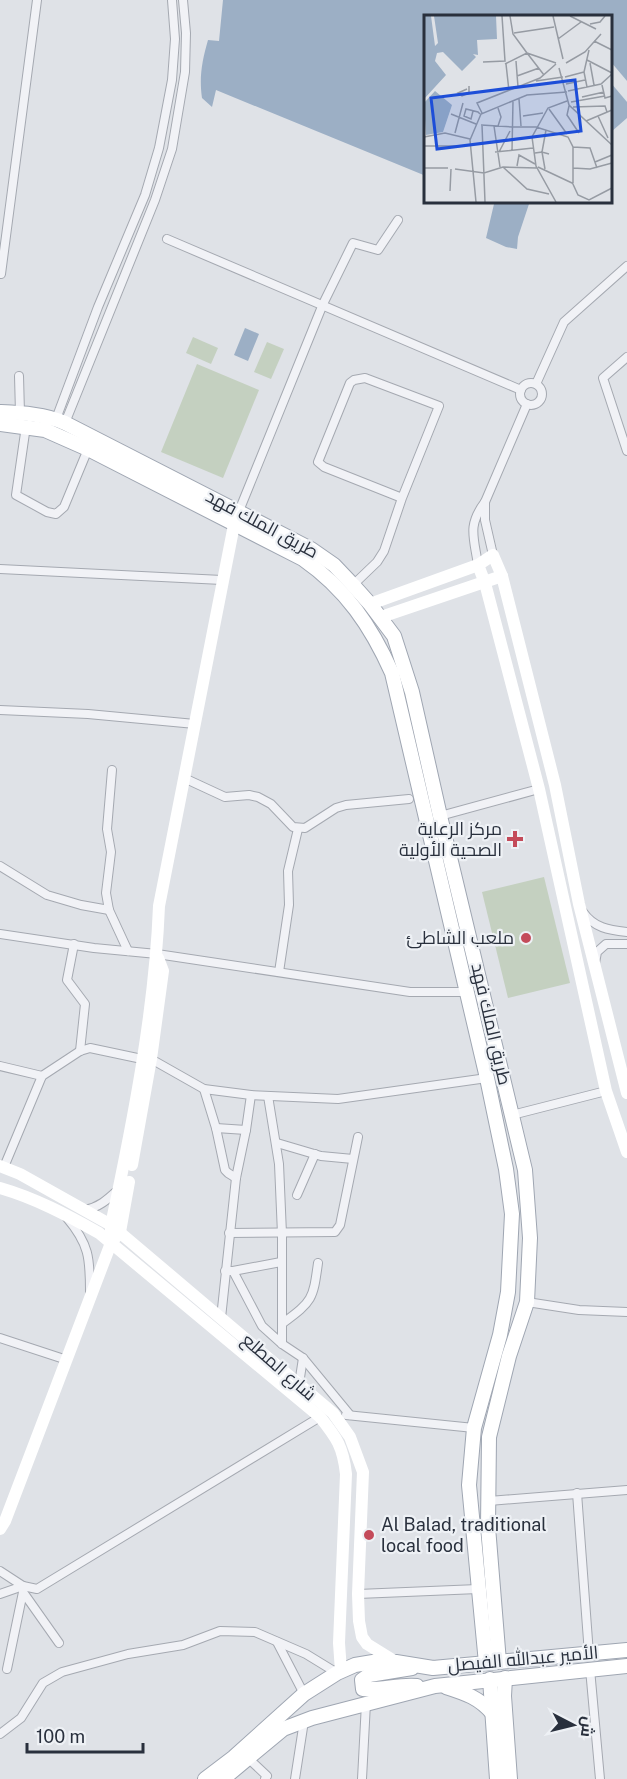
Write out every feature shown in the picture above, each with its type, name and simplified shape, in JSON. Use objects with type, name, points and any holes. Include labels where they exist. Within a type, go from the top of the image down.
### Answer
[{"type":"main road","name":"طريق الملك فهد","points":[[0,412],[20,413],[60,421],[311,549],[333,565],[353,585],[394,636],[412,692],[525,1170],[530,1238],[527,1302],[509,1356],[489,1437],[489,1634],[492,1662]]},
{"type":"main road","name":"طريق الملك فهد","points":[[0,424],[45,430],[88,449],[303,559],[325,574],[348,599],[378,642],[392,673],[468,992],[506,1169],[512,1214],[508,1292],[500,1335],[474,1428],[469,1485],[478,1589],[489,1634]]},
{"type":"main road","points":[[453,929],[467,925]]},
{"type":"main road","name":"الأمير عبدالله الفيصل","points":[[419,1667],[433,1668],[627,1650]]},
{"type":"main road","name":"شارع المطلع","points":[[205,1779],[234,1757],[304,1694],[338,1672],[373,1662],[396,1662],[419,1667]]},
{"type":"main road","name":"الأمير عبدالله الفيصل","points":[[431,1686],[627,1666]]},
{"type":"main road","points":[[419,1667],[369,1676],[362,1680],[363,1689],[407,1685],[442,1686],[476,1698],[485,1704],[493,1715]]},
{"type":"main road","points":[[497,1779],[493,1715],[505,1678]]},
{"type":"main road","points":[[490,1679],[498,1695],[510,1779]]},
{"type":"main road","points":[[223,1779],[283,1729],[304,1721],[431,1686]]},
{"type":"street","points":[[1,274],[37,0]]},
{"type":"street","points":[[60,421],[98,307],[145,195],[162,138],[172,80],[175,39],[172,0]]},
{"type":"street","points":[[60,421],[155,200],[172,148],[185,63],[186,33],[183,0]]},
{"type":"street","points":[[145,195],[155,200]]},
{"type":"street","points":[[239,511],[323,304],[352,243],[378,250],[398,220]]},
{"type":"street","points":[[167,239],[521,390]]},
{"type":"street","points":[[536,384],[564,322],[627,266]]},
{"type":"street","points":[[627,357],[603,378],[627,451]]},
{"type":"street","points":[[19,376],[20,413]]},
{"type":"street","points":[[353,585],[377,562],[384,551],[402,498],[439,406],[365,378],[354,380],[350,383],[318,462],[324,467],[402,498]]},
{"type":"street","points":[[536,384],[542,392],[541,399],[537,404],[526,404],[522,400],[521,390],[525,385],[536,384]]},
{"type":"street","points":[[526,404],[473,525],[478,565],[485,583],[539,789],[606,1091],[627,1152]]},
{"type":"street","points":[[26,426],[16,495],[47,512],[56,514],[64,507],[88,449]]},
{"type":"street","points":[[485,502],[485,520],[493,555],[502,576],[555,784],[579,904],[627,1093]]},
{"type":"street","points":[[0,1529],[116,1228],[146,1059],[157,954],[159,906],[234,525]]},
{"type":"street","points":[[370,604],[478,565],[493,555]]},
{"type":"street","points":[[0,569],[222,580]]},
{"type":"street","points":[[381,617],[502,576]]},
{"type":"street","points":[[0,710],[88,714],[195,724]]},
{"type":"street","points":[[112,770],[107,829],[111,852],[106,893],[109,910],[128,951]]},
{"type":"street","points":[[184,778],[225,797],[249,795],[258,797],[271,804],[293,827],[298,829],[304,828],[336,808],[409,799]]},
{"type":"street","points":[[440,816],[539,789]]},
{"type":"street","points":[[279,972],[289,905],[288,871],[298,829]]},
{"type":"street","points":[[0,866],[46,895],[109,910]]},
{"type":"street","points":[[579,904],[585,915],[596,926],[627,932]]},
{"type":"street","points":[[0,934],[157,954],[410,992],[468,992]]},
{"type":"street","points":[[595,969],[596,957],[601,947],[612,943],[627,945]]},
{"type":"street","points":[[74,944],[67,980],[85,1004],[81,1051]]},
{"type":"street","points":[[2,1167],[42,1076],[81,1051],[90,1048],[146,1059],[204,1089],[251,1095],[338,1099],[487,1078]]},
{"type":"street","points":[[116,1228],[119,1189],[146,1059]]},
{"type":"street","points":[[0,1066],[42,1076]]},
{"type":"street","points":[[204,1089],[216,1128],[225,1170],[236,1178]]},
{"type":"street","points":[[512,1114],[606,1091]]},
{"type":"street","points":[[222,1318],[229,1271],[230,1233],[236,1178],[251,1095]]},
{"type":"street","points":[[268,1096],[277,1143],[282,1234],[282,1344]]},
{"type":"street","points":[[216,1128],[246,1130]]},
{"type":"street","points":[[230,1233],[335,1232],[338,1229],[358,1137]]},
{"type":"street","points":[[277,1143],[315,1154],[353,1159]]},
{"type":"street","points":[[297,1195],[315,1154]]},
{"type":"street","name":"شارع المطلع","points":[[2,1167],[20,1174],[116,1228],[333,1413],[350,1437],[363,1472],[358,1594],[362,1637],[367,1644],[396,1662]]},
{"type":"street","name":"شارع المطلع","points":[[0,1188],[21,1193],[99,1233],[320,1417],[333,1432],[344,1452],[346,1474],[338,1672]]},
{"type":"street","points":[[85,1210],[102,1204],[119,1189]]},
{"type":"street","points":[[63,1213],[81,1235],[88,1253],[90,1294]]},
{"type":"street","points":[[229,1271],[282,1262]]},
{"type":"street","points":[[283,1323],[310,1300],[318,1263]]},
{"type":"street","points":[[229,1271],[262,1326],[282,1344],[303,1358],[350,1415]]},
{"type":"street","points":[[527,1302],[579,1310],[627,1312]]},
{"type":"street","points":[[0,1338],[67,1360]]},
{"type":"street","points":[[299,1384],[303,1358]]},
{"type":"street","points":[[333,1413],[474,1428]]},
{"type":"street","points":[[0,1594],[23,1589],[37,1589],[320,1417]]},
{"type":"street","points":[[489,1501],[627,1490]]},
{"type":"street","points":[[578,1493],[589,1654]]},
{"type":"street","points":[[0,1571],[23,1589],[59,1643]]},
{"type":"street","points":[[7,1669],[23,1589]]},
{"type":"street","points":[[358,1594],[478,1589]]},
{"type":"street","points":[[0,1734],[21,1718],[43,1683],[62,1672],[128,1654],[183,1645],[220,1631],[255,1632],[306,1654],[338,1672]]},
{"type":"street","points":[[277,1642],[304,1694]]},
{"type":"street","points":[[590,1669],[600,1779]]},
{"type":"street","points":[[362,1779],[366,1703]]},
{"type":"street","points":[[295,1779],[304,1721]]},
{"type":"street","points":[[249,1759],[267,1776],[265,1779]]},
{"type":"green space","points":[[193,337],[218,348],[211,364],[186,353]]},
{"type":"green space","points":[[267,342],[284,349],[271,379],[254,372]]},
{"type":"green space","points":[[197,364],[259,390],[223,478],[161,452]]},
{"type":"green space","name":"ملعب الشاطئ","points":[[544,877],[570,983],[508,998],[482,892]]},
{"type":"water","points":[[223,0],[627,0],[627,118],[612,131],[612,15],[424,15],[424,175],[216,90],[212,107],[202,98],[202,69],[208,40],[219,41]]},
{"type":"water","points":[[490,202],[530,202],[518,237],[517,249],[486,238],[494,204]]},
{"type":"water","points":[[245,328],[259,334],[248,361],[234,355]]},
{"type":"pier","points":[[612,63],[627,81],[627,102],[612,84]]},
{"type":"place","name":"مركز الرعاية الصحية الأولية","points":[[515,839]]},
{"type":"place","name":"ملعب الشاطئ","points":[[526,938]]},
{"type":"place","name":"Al Balad, traditional local food","points":[[369,1535]]}]
